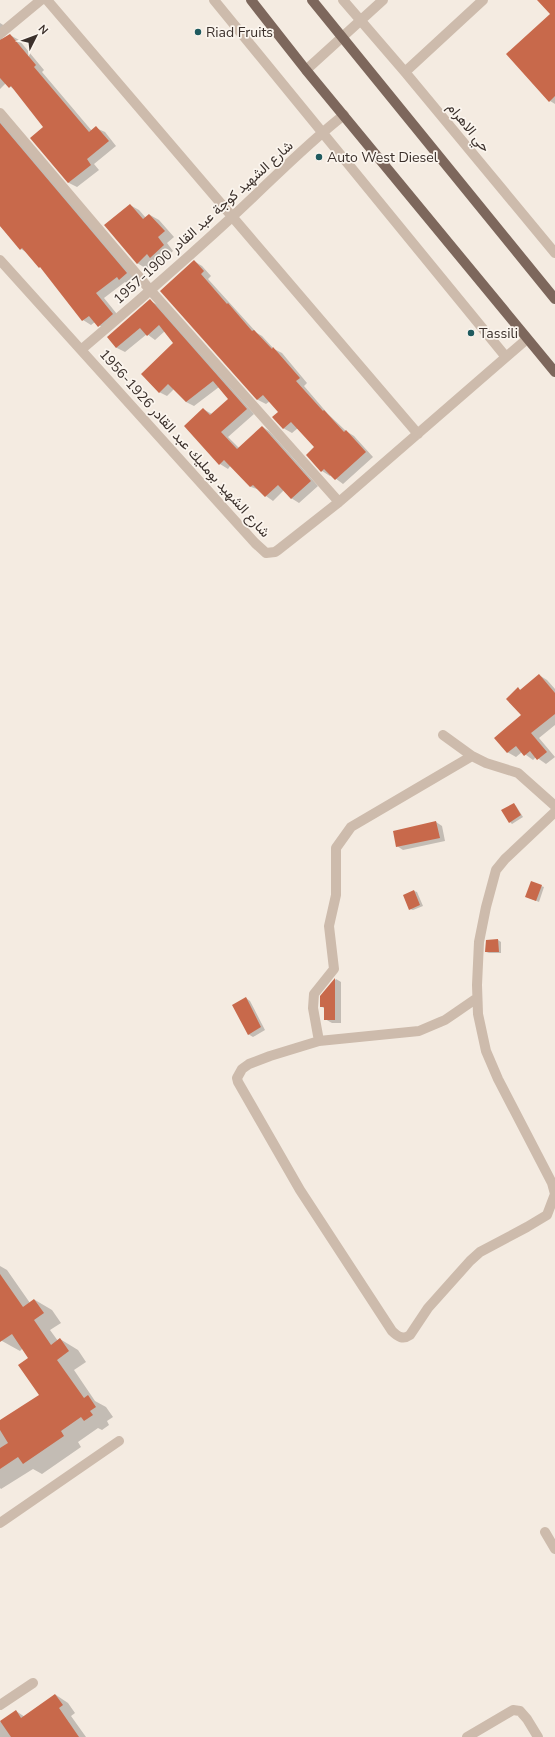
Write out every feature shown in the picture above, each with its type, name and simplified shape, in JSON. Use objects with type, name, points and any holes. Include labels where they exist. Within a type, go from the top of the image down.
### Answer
[{"type":"main road","points":[[251,0],[306,70],[555,372]]},
{"type":"main road","points":[[312,0],[457,181],[555,299]]},
{"type":"street","points":[[0,34],[41,0]]},
{"type":"street","points":[[47,0],[418,434]]},
{"type":"street","points":[[214,0],[321,133],[506,357]]},
{"type":"street","name":"حي الاهرام","points":[[343,0],[406,72],[555,253]]},
{"type":"street","points":[[306,70],[383,0]]},
{"type":"street","points":[[406,72],[483,0]]},
{"type":"street","points":[[0,113],[151,291],[339,502]]},
{"type":"street","name":"شارع الشهيد كوجة عبد القادر 1900-1957","points":[[82,349],[151,291],[321,133],[344,115]]},
{"type":"street","name":"شارع الشهيد بومليك عبد القادر 1926-1956","points":[[0,260],[266,553],[275,552],[339,502],[527,339]]},
{"type":"street","points":[[443,735],[472,756],[486,763],[518,773],[555,806]]},
{"type":"street","points":[[319,1040],[313,1008],[317,990],[334,969],[329,926],[336,895],[336,848],[351,827],[472,756]]},
{"type":"street","points":[[477,998],[445,1020],[419,1031],[319,1040],[249,1064],[240,1072],[238,1082],[296,1183],[395,1334],[404,1338],[410,1335],[428,1308],[470,1261],[480,1252],[547,1215],[555,1194],[552,1183],[498,1079],[486,1051],[478,1014],[477,998],[479,942],[486,907],[496,870],[505,859],[555,812]]},
{"type":"street","points":[[0,1523],[119,1441]]},
{"type":"street","points":[[545,1532],[555,1549]]},
{"type":"street","points":[[0,1705],[33,1683]]},
{"type":"street","points":[[467,1737],[513,1710],[520,1711],[528,1719],[538,1737]]},
{"type":"building","points":[[537,0],[555,0],[555,96],[549,102],[506,54],[550,14]]},
{"type":"building","points":[[10,34],[36,65],[34,67],[89,132],[96,126],[109,141],[87,159],[91,165],[68,183],[30,138],[43,127],[11,86],[9,88],[0,78],[0,40]]},
{"type":"building","points":[[0,123],[127,273],[119,280],[117,277],[96,293],[113,314],[98,327],[89,316],[82,321],[40,267],[39,268],[22,248],[20,250],[0,226]]},
{"type":"building","points":[[130,204],[143,219],[149,214],[165,231],[158,237],[164,245],[150,258],[147,254],[137,264],[104,225]]},
{"type":"building","points":[[194,260],[204,271],[201,274],[227,304],[228,303],[252,331],[254,330],[272,349],[273,347],[300,378],[296,381],[323,411],[324,410],[344,432],[346,430],[366,452],[335,480],[324,469],[321,472],[306,455],[314,447],[291,422],[283,429],[272,417],[278,412],[263,395],[257,400],[160,291]]},
{"type":"building","points":[[150,299],[247,409],[221,432],[237,449],[262,426],[311,481],[291,499],[278,485],[265,497],[253,485],[250,487],[224,460],[219,465],[184,426],[203,408],[210,415],[228,399],[213,381],[186,402],[168,384],[159,393],[141,374],[173,343],[159,325],[147,336],[140,328],[116,348],[107,337]]},
{"type":"building","points":[[539,674],[555,693],[555,714],[531,733],[547,752],[537,760],[530,751],[524,756],[516,746],[507,753],[494,738],[521,715],[506,699],[518,687],[520,690]]},
{"type":"building","points":[[514,803],[521,815],[509,823],[501,810]]},
{"type":"building","points":[[436,821],[440,838],[396,847],[393,831]]},
{"type":"building","points":[[531,881],[542,885],[536,901],[525,897]]},
{"type":"building","points":[[414,890],[420,905],[409,910],[403,895]]},
{"type":"building","points":[[498,939],[499,952],[485,952],[486,940]]},
{"type":"building","points":[[335,978],[335,1020],[324,1020],[324,1007],[320,1007],[320,996]]},
{"type":"building","points":[[246,997],[261,1027],[248,1035],[232,1005]]},
{"type":"building","points":[[0,1274],[23,1307],[34,1299],[44,1313],[34,1320],[51,1345],[60,1338],[69,1351],[57,1360],[84,1398],[88,1395],[96,1407],[90,1411],[93,1415],[84,1421],[81,1417],[61,1431],[64,1436],[23,1464],[18,1457],[0,1469],[0,1448],[8,1443],[0,1430],[0,1420],[39,1395],[18,1365],[28,1358],[12,1334],[0,1342]]},
{"type":"building","points":[[55,1694],[63,1705],[59,1708],[79,1737],[11,1737],[0,1721],[16,1710],[21,1718]]},
{"type":"place","name":"Riad Fruits","points":[[198,32]]},
{"type":"place","name":"Auto West Diesel","points":[[319,157]]},
{"type":"place","name":"Tassili","points":[[471,333]]}]
